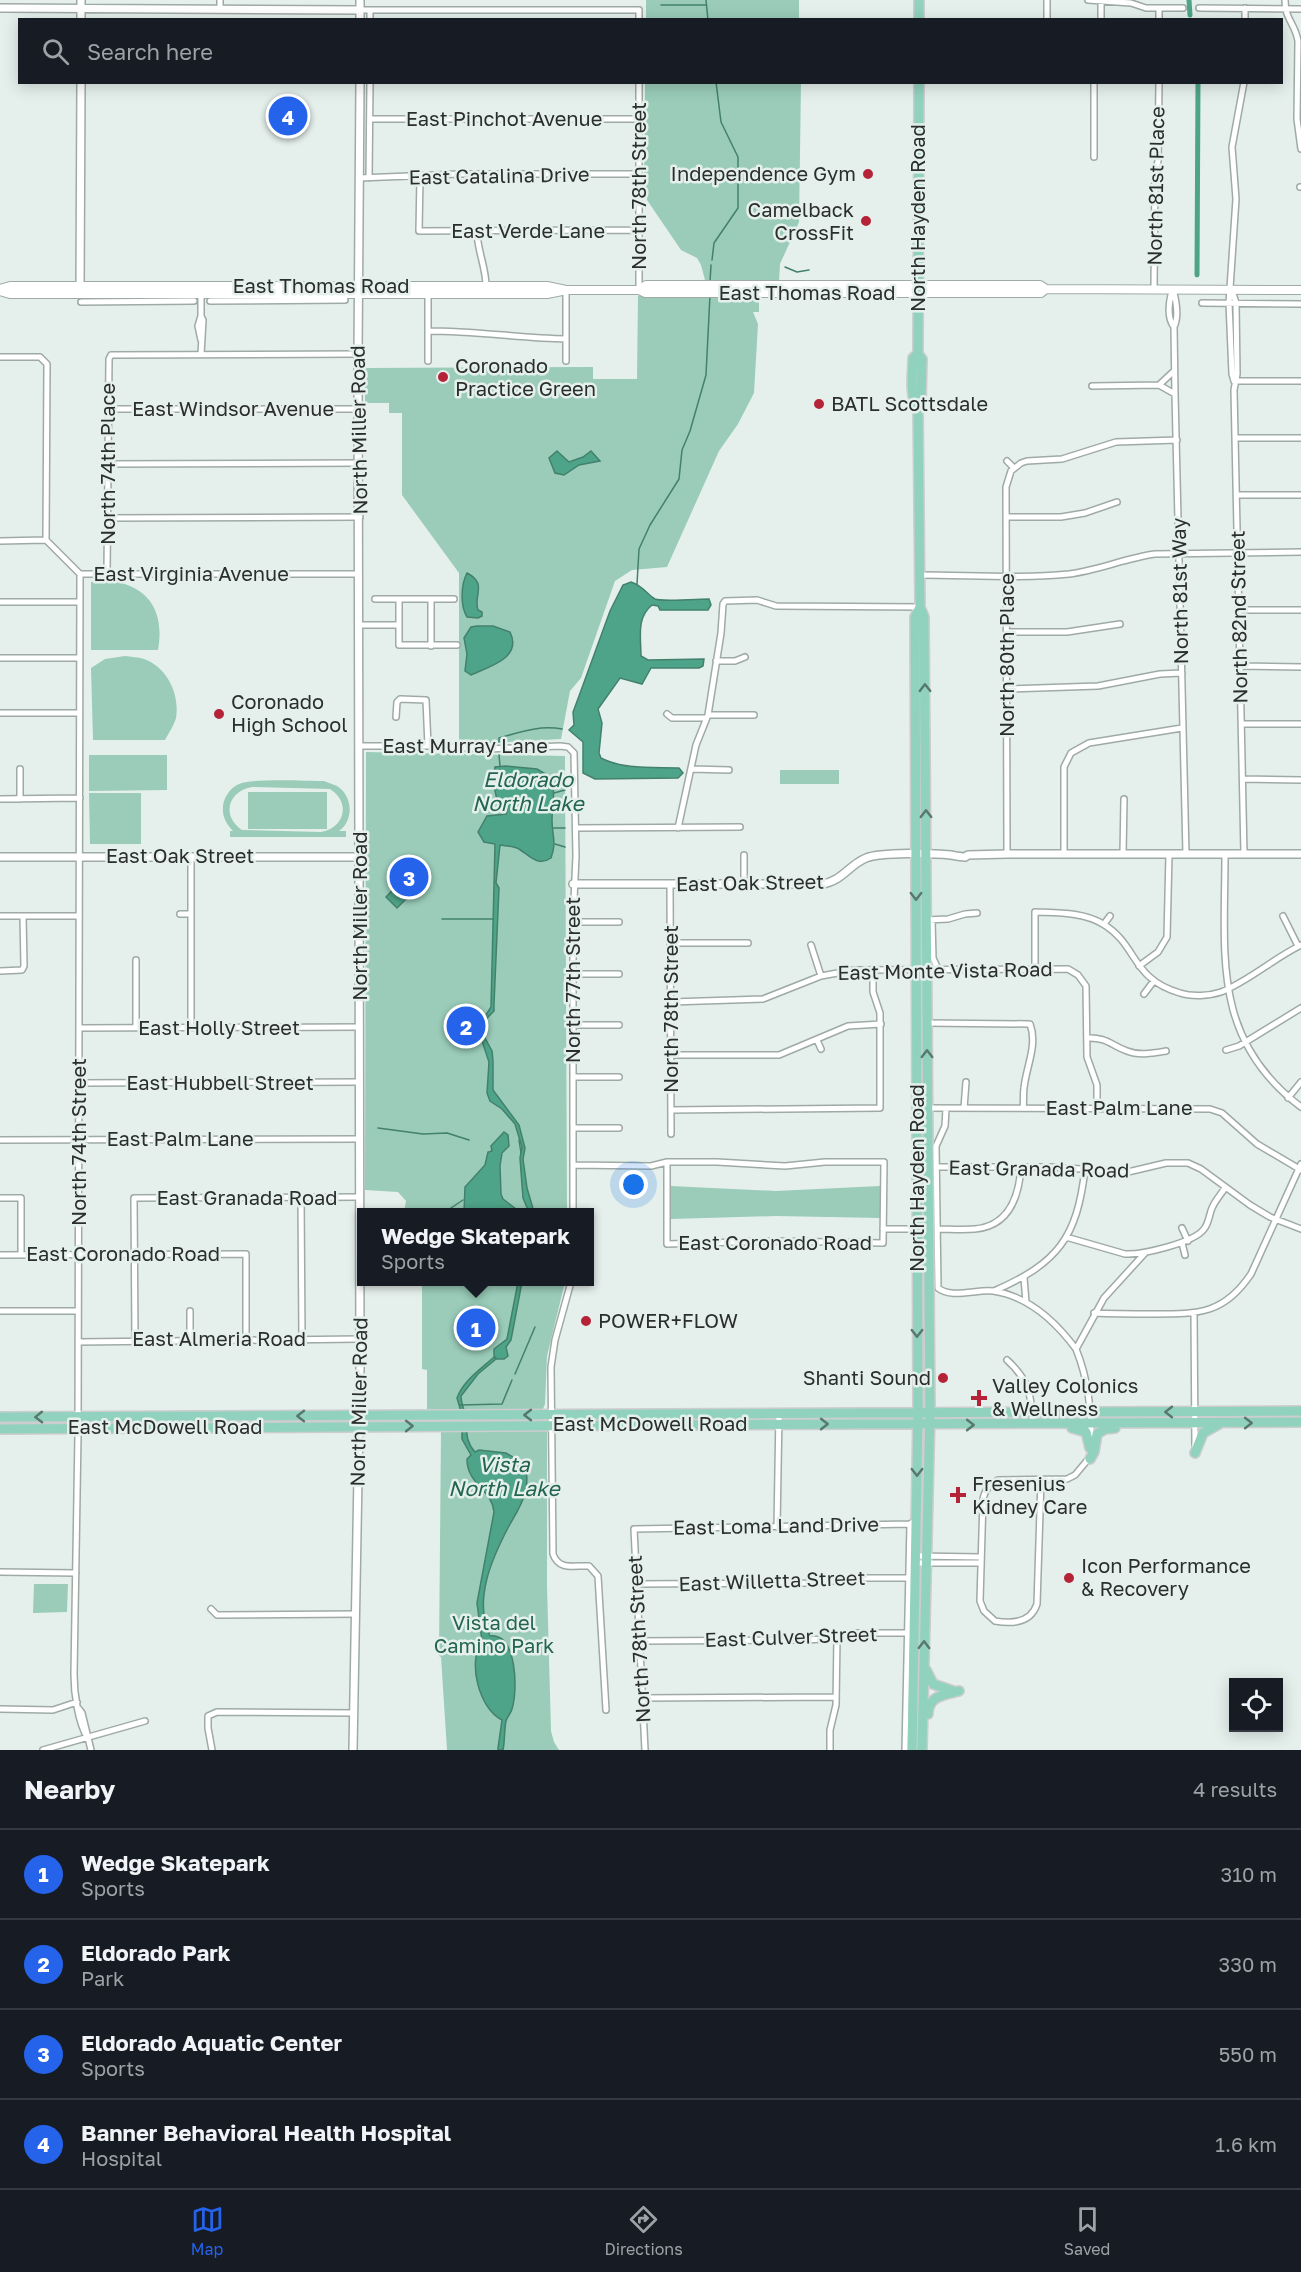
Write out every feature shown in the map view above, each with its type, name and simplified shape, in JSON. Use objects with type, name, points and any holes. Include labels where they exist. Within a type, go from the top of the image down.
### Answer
[{"type":"main road","points":[[919,0],[919,18]]},
{"type":"main road","name":"North Hayden Road","points":[[912,1750],[918,1692],[924,1665],[932,1229],[922,1109],[921,739],[924,617],[920,607],[919,403],[922,359],[918,354],[919,84]]},
{"type":"main road","name":"East Thomas Road","points":[[759,289],[788,293],[853,285],[1041,293],[1046,289],[1301,290]]},
{"type":"main road","name":"East Thomas Road","points":[[220,294],[486,286],[547,286],[566,290],[639,290],[645,293],[704,289],[918,289]]},
{"type":"main road","name":"East Thomas Road","points":[[0,290],[10,294],[181,294]]},
{"type":"main road","name":"East Thomas Road","points":[[81,294],[117,298],[181,294],[201,290],[220,294],[313,297],[358,290],[428,294],[547,294],[566,290]]},
{"type":"main road","name":"North Hayden Road","points":[[918,354],[914,358],[913,402],[919,403]]},
{"type":"main road","name":"North Hayden Road","points":[[921,855],[929,920],[921,969],[927,1023],[918,1229],[918,1412],[914,1522],[918,1692],[923,1728],[922,1750]]},
{"type":"main road","name":"East McDowell Road","points":[[551,1420],[779,1413],[1301,1411]]},
{"type":"main road","name":"East McDowell Road","points":[[0,1417],[360,1416],[458,1420],[930,1425],[1301,1422]]},
{"type":"main road","name":"East McDowell Road","points":[[0,1429],[360,1426],[458,1420]]},
{"type":"main road","points":[[1090,1454],[1094,1452],[1095,1439],[1100,1431],[1154,1423]]},
{"type":"main road","points":[[1195,1453],[1203,1432],[1221,1423]]},
{"type":"main road","points":[[1050,1424],[1057,1428],[1083,1430],[1088,1435],[1090,1454]]},
{"type":"main road","points":[[923,1728],[930,1702],[941,1695],[959,1691],[947,1690],[933,1684],[924,1665]]},
{"type":"street","points":[[220,0],[220,9]]},
{"type":"street","points":[[360,0],[360,18]]},
{"type":"street","points":[[1047,0],[1047,18]]},
{"type":"street","points":[[1088,0],[1131,3],[1146,8],[1183,8]]},
{"type":"street","points":[[1285,0],[1287,19],[1297,33],[1300,67],[1301,149]]},
{"type":"street","points":[[1101,1],[1101,18]]},
{"type":"street","points":[[0,8],[81,4],[220,9],[639,10],[639,18]]},
{"type":"street","points":[[1199,8],[1228,5],[1245,8],[1301,9]]},
{"type":"street","points":[[1159,8],[1159,18]]},
{"type":"street","points":[[1245,8],[1245,18]]},
{"type":"street","points":[[370,10],[370,18]]},
{"type":"street","points":[[81,84],[81,294]]},
{"type":"street","name":"North Miller Road","points":[[360,84],[358,354],[360,1208]]},
{"type":"street","points":[[369,178],[370,84]]},
{"type":"street","name":"North 78th Street","points":[[639,84],[639,290]]},
{"type":"street","points":[[1094,158],[1095,84]]},
{"type":"street","name":"North 81st Place","points":[[1154,289],[1159,84]]},
{"type":"street","name":"North 82nd Street","points":[[1244,84],[1232,147],[1236,199],[1233,235],[1232,374],[1236,438],[1244,854]]},
{"type":"street","name":"East Pinchot Avenue","points":[[370,119],[638,119]]},
{"type":"street","name":"East Catalina Drive","points":[[359,178],[459,174],[638,174]]},
{"type":"street","name":"East Verde Lane","points":[[420,177],[419,231],[638,230]]},
{"type":"street","points":[[477,231],[486,286]]},
{"type":"street","name":"North 81st Way","points":[[1173,289],[1170,300],[1170,322],[1174,327],[1186,854]]},
{"type":"street","points":[[201,290],[203,326],[201,354],[358,354]]},
{"type":"street","points":[[566,290],[566,361]]},
{"type":"street","name":"East Thomas Road","points":[[181,294],[194,301]]},
{"type":"street","name":"East Thomas Road","points":[[210,301],[220,294]]},
{"type":"street","points":[[428,294],[428,361]]},
{"type":"street","name":"East Thomas Road","points":[[313,297],[345,300]]},
{"type":"street","points":[[1202,303],[1301,304]]},
{"type":"street","points":[[428,331],[566,339]]},
{"type":"street","name":"North 74th Place","points":[[107,573],[109,359],[111,355],[201,354]]},
{"type":"street","points":[[0,357],[40,357],[47,363],[46,540],[0,541]]},
{"type":"street","points":[[1159,385],[1174,371]]},
{"type":"street","points":[[1234,381],[1301,381]]},
{"type":"street","points":[[1092,386],[1159,385],[1175,394]]},
{"type":"street","name":"East Windsor Avenue","points":[[108,409],[359,408]]},
{"type":"street","points":[[1236,438],[1301,438]]},
{"type":"street","points":[[1007,461],[1014,468],[1027,461],[1062,459],[1116,442],[1177,440]]},
{"type":"street","points":[[108,464],[360,464]]},
{"type":"street","name":"North 80th Place","points":[[1007,854],[1006,487],[1014,468]]},
{"type":"street","points":[[1237,495],[1301,495]]},
{"type":"street","points":[[1006,517],[1085,513],[1117,502]]},
{"type":"street","points":[[108,518],[360,518]]},
{"type":"street","name":"East Virginia Avenue","points":[[46,540],[80,574],[359,574]]},
{"type":"street","points":[[920,575],[1050,575],[1084,572],[1141,556],[1179,552],[1301,552]]},
{"type":"street","name":"North 74th Street","points":[[80,574],[78,1428],[74,1674],[78,1714],[91,1750]]},
{"type":"street","points":[[375,599],[454,599]]},
{"type":"street","points":[[399,599],[399,645],[457,645]]},
{"type":"street","points":[[431,600],[431,646]]},
{"type":"street","points":[[678,828],[696,745],[707,717],[723,604],[728,600],[757,600],[776,606],[920,607]]},
{"type":"street","points":[[0,602],[80,602]]},
{"type":"street","points":[[1239,610],[1301,610]]},
{"type":"street","points":[[1007,632],[1075,631],[1120,624]]},
{"type":"street","points":[[360,626],[399,625]]},
{"type":"street","points":[[716,661],[735,661],[745,657]]},
{"type":"street","points":[[0,658],[79,658]]},
{"type":"street","points":[[1240,666],[1301,667]]},
{"type":"street","points":[[1007,689],[1098,686],[1160,674],[1182,673]]},
{"type":"street","points":[[396,717],[397,702],[400,699],[426,700],[428,746]]},
{"type":"street","points":[[0,713],[79,712]]},
{"type":"street","points":[[667,714],[672,718],[754,715]]},
{"type":"street","points":[[1242,724],[1301,724]]},
{"type":"street","points":[[1064,855],[1065,768],[1071,753],[1089,743],[1182,728]]},
{"type":"street","name":"East Murray Lane","points":[[360,747],[428,746],[488,749],[555,746],[570,749]]},
{"type":"street","points":[[1066,747],[1071,753]]},
{"type":"street","name":"North 77th Street","points":[[570,749],[576,760],[573,884],[573,1208]]},
{"type":"street","points":[[20,769],[20,799]]},
{"type":"street","points":[[691,769],[729,770]]},
{"type":"street","points":[[1243,779],[1301,780]]},
{"type":"street","points":[[0,799],[80,798]]},
{"type":"street","points":[[1124,799],[1124,854]]},
{"type":"street","points":[[576,828],[740,827]]},
{"type":"street","name":"East Oak Street","points":[[573,884],[827,883],[840,878],[856,863],[884,855],[954,855],[957,852],[968,855],[1301,854]]},
{"type":"street","points":[[1138,966],[1158,952],[1167,937],[1169,854]]},
{"type":"street","points":[[1225,854],[1225,948],[1231,1005],[1244,1044],[1266,1076],[1288,1098],[1301,1107]]},
{"type":"street","points":[[744,855],[744,884]]},
{"type":"street","points":[[191,856],[191,1028]]},
{"type":"street","name":"East Oak Street","points":[[0,857],[360,857]]},
{"type":"street","name":"North 78th Street","points":[[670,884],[671,1134]]},
{"type":"street","points":[[1035,968],[1035,912],[1066,913],[1104,924],[1153,982],[1167,989],[1192,995],[1216,993],[1300,946],[1283,916]]},
{"type":"street","points":[[929,920],[977,913]]},
{"type":"street","points":[[180,914],[191,914]]},
{"type":"street","points":[[0,916],[79,916]]},
{"type":"street","points":[[0,971],[22,970],[24,966],[23,916]]},
{"type":"street","points":[[1104,924],[1110,916]]},
{"type":"street","name":"North Hayden Road","points":[[929,920],[933,958],[938,969]]},
{"type":"street","points":[[573,922],[619,922]]},
{"type":"street","points":[[671,943],[748,943]]},
{"type":"street","points":[[811,945],[820,976]]},
{"type":"street","points":[[136,960],[136,1028]]},
{"type":"street","points":[[671,1110],[880,1108],[880,1009],[873,992],[873,969]]},
{"type":"street","name":"East Monte Vista Road","points":[[671,1002],[763,999],[820,976],[845,970],[1068,969],[1078,975],[1086,986],[1087,1038]]},
{"type":"street","points":[[573,974],[619,974]]},
{"type":"street","points":[[1144,994],[1153,982]]},
{"type":"street","points":[[1226,1050],[1244,1044],[1301,1008]]},
{"type":"street","points":[[927,1023],[1030,1024],[1032,1053],[1024,1086],[1023,1108]]},
{"type":"street","points":[[671,1055],[778,1055],[848,1026],[880,1024]]},
{"type":"street","points":[[573,1025],[619,1025]]},
{"type":"street","name":"East Holly Street","points":[[79,1028],[360,1027]]},
{"type":"street","points":[[1097,1108],[1097,1085],[1087,1063],[1087,1038],[1102,1038],[1134,1053],[1166,1051]]},
{"type":"street","points":[[817,1040],[822,1049]]},
{"type":"street","points":[[573,1077],[619,1077]]},
{"type":"street","name":"East Hubbell Street","points":[[79,1083],[360,1082]]},
{"type":"street","points":[[964,1108],[966,1082]]},
{"type":"street","points":[[1288,1098],[1301,1082]]},
{"type":"street","name":"East Palm Lane","points":[[922,1109],[1203,1108],[1217,1110],[1257,1144],[1300,1168]]},
{"type":"street","points":[[946,1109],[945,1126],[936,1146],[937,1167],[932,1229],[937,1283],[941,1291],[994,1291],[1026,1302],[1064,1333],[1076,1349],[1088,1384],[1091,1423],[1090,1454],[1075,1475],[1067,1479],[998,1480],[990,1484],[983,1497],[981,1595],[984,1611],[991,1619],[1024,1620],[1032,1615],[1037,1604],[1041,1480]]},
{"type":"street","points":[[573,1128],[619,1128]]},
{"type":"street","name":"East Palm Lane","points":[[0,1140],[360,1138]]},
{"type":"street","points":[[573,1165],[651,1166],[667,1162],[717,1162],[785,1166],[825,1162],[884,1162],[883,1229]]},
{"type":"street","name":"East Coronado Road","points":[[667,1162],[667,1244],[773,1241],[883,1243],[883,1229],[977,1229],[998,1221],[1011,1208],[1017,1195],[1021,1167]]},
{"type":"street","name":"East Granada Road","points":[[937,1167],[1021,1167],[1128,1172],[1166,1163],[1188,1163],[1201,1169],[1225,1188],[1276,1219],[1301,1229]]},
{"type":"street","points":[[1095,1314],[1194,1314],[1222,1304],[1243,1285],[1300,1168]]},
{"type":"street","points":[[994,1291],[1024,1278],[1056,1251],[1074,1223],[1080,1206],[1085,1169]]},
{"type":"street","points":[[1066,1237],[1125,1254],[1145,1253],[1160,1247],[1185,1242],[1204,1229],[1215,1202],[1225,1188]]},
{"type":"street","name":"East Granada Road","points":[[135,1254],[134,1198],[360,1197]]},
{"type":"street","points":[[0,1198],[21,1198],[21,1255]]},
{"type":"street","points":[[302,1198],[302,1339]]},
{"type":"street","points":[[1182,1228],[1185,1255]]},
{"type":"street","points":[[1076,1349],[1104,1298],[1145,1253]]},
{"type":"street","points":[[135,1254],[135,1340]]},
{"type":"street","name":"East Coronado Road","points":[[0,1255],[246,1254],[246,1339]]},
{"type":"street","points":[[1125,1254],[1133,1266]]},
{"type":"street","points":[[1024,1278],[1026,1302]]},
{"type":"street","name":"North Miller Road","points":[[353,1750],[360,1426],[360,1286]]},
{"type":"street","points":[[570,1286],[555,1340],[551,1367],[553,1554],[562,1566],[589,1566],[598,1576],[606,1710]]},
{"type":"street","points":[[0,1311],[78,1311]]},
{"type":"street","points":[[190,1311],[190,1339]]},
{"type":"street","points":[[1194,1314],[1195,1453]]},
{"type":"street","name":"East Almeria Road","points":[[78,1342],[190,1339],[360,1339]]},
{"type":"street","points":[[1007,1360],[1020,1372],[1029,1389],[1033,1425]]},
{"type":"street","points":[[777,1527],[779,1413]]},
{"type":"street","name":"North Hayden Road","points":[[905,1750],[909,1578],[914,1522]]},
{"type":"street","name":"East Loma Land Drive","points":[[634,1529],[914,1522]]},
{"type":"street","name":"North 78th Street","points":[[634,1529],[645,1750]]},
{"type":"street","points":[[916,1560],[981,1560]]},
{"type":"street","points":[[0,1572],[76,1573]]},
{"type":"street","name":"East Willetta Street","points":[[636,1584],[811,1583],[853,1579],[909,1578]]},
{"type":"street","points":[[211,1609],[218,1615],[356,1614]]},
{"type":"street","name":"East Culver Street","points":[[639,1641],[806,1640],[855,1633],[908,1633]]},
{"type":"street","points":[[830,1750],[836,1697],[837,1637]]},
{"type":"street","points":[[642,1698],[836,1697]]},
{"type":"street","points":[[0,1708],[53,1710],[77,1702]]},
{"type":"street","points":[[212,1750],[208,1716],[217,1712],[354,1713]]},
{"type":"street","points":[[43,1750],[145,1720]]},
{"type":"green space","points":[[646,0],[799,0],[799,18],[646,18]]},
{"type":"green space","points":[[645,84],[801,84],[799,222],[780,264],[779,281],[705,280],[697,258],[681,250],[647,200],[644,183]]},
{"type":"green space","points":[[638,296],[759,297],[759,312],[753,312],[758,324],[754,393],[738,424],[719,451],[667,567],[632,570],[615,581],[581,678],[570,691],[561,739],[459,745],[459,573],[402,495],[402,413],[389,413],[389,403],[365,403],[365,368],[593,367],[593,379],[637,379]]},
{"type":"green space","points":[[107,580],[133,587],[150,602],[159,623],[158,650],[91,650],[91,582]]},
{"type":"green space","points":[[125,656],[142,658],[152,663],[170,682],[177,709],[173,726],[165,740],[93,740],[91,668],[105,659]]},
{"type":"green space","points":[[366,752],[565,756],[567,1208],[405,1208],[406,1201],[398,1192],[365,1190]]},
{"type":"green space","points":[[89,755],[167,755],[167,790],[89,791]]},
{"type":"green space","points":[[780,770],[839,770],[839,784],[780,784]]},
{"type":"green space","points":[[280,780],[324,781],[342,790],[349,802],[347,821],[339,831],[346,831],[346,837],[230,837],[230,831],[233,831],[225,820],[223,806],[228,793],[239,784]],"holes":[[[252,787],[330,789],[337,794],[343,807],[340,820],[329,830],[321,832],[242,830],[231,818],[230,805],[237,793],[244,789]]]},
{"type":"green space","points":[[248,792],[327,792],[327,829],[248,829]]},
{"type":"green space","points":[[89,793],[141,793],[141,844],[90,844]]},
{"type":"green space","points":[[671,1186],[776,1191],[880,1186],[880,1218],[776,1216],[671,1219]]},
{"type":"green space","points":[[422,1286],[564,1286],[547,1356],[543,1409],[427,1409],[427,1370],[422,1369]]},
{"type":"green space","name":"Vista del Camino Park","points":[[441,1429],[547,1431],[547,1586],[551,1731],[559,1750],[447,1750],[441,1657],[439,1656]]},
{"type":"green space","points":[[34,1584],[68,1584],[67,1612],[33,1613]]},
{"type":"water","points":[[557,451],[569,462],[591,451],[600,461],[579,465],[564,475],[555,473],[549,458]]},
{"type":"water","points":[[467,573],[477,581],[477,605],[478,610],[482,612],[482,616],[478,618],[467,617],[463,607],[463,589]]},
{"type":"water","points":[[631,582],[655,599],[709,599],[711,605],[708,610],[660,610],[658,606],[652,605],[641,622],[641,656],[648,660],[704,659],[703,666],[699,668],[651,668],[642,684],[620,678],[598,709],[602,723],[599,753],[601,758],[629,766],[679,768],[683,773],[678,778],[595,779],[583,773],[583,742],[569,730],[574,725],[573,712],[610,611],[623,585]]},
{"type":"water","points":[[493,626],[510,632],[513,641],[512,649],[502,660],[471,675],[465,671],[467,654],[464,638],[471,627]]},
{"type":"water","name":"Eldorado North Lake","points":[[495,767],[537,769],[551,777],[553,788],[554,843],[551,858],[538,861],[517,848],[500,845],[496,883],[499,888],[494,1011],[486,1019],[485,1038],[492,1051],[493,1090],[519,1125],[525,1148],[523,1159],[527,1188],[533,1208],[527,1208],[523,1198],[520,1158],[522,1147],[515,1124],[502,1109],[490,1101],[487,1093],[489,1062],[482,1041],[482,1021],[491,1007],[495,844],[484,842],[478,832],[487,816],[506,814],[508,806],[497,800],[493,782]]},
{"type":"water","points":[[410,872],[422,878],[424,882],[417,890],[406,880],[405,882],[414,891],[397,908],[386,897]]},
{"type":"water","points":[[504,1132],[508,1135],[509,1146],[502,1153],[500,1166],[501,1194],[503,1199],[515,1208],[464,1208],[465,1187],[485,1165],[488,1152],[492,1151],[491,1146]]},
{"type":"water","points":[[517,1286],[521,1286],[511,1340],[506,1347],[508,1356],[504,1359],[497,1359],[494,1356],[494,1349],[507,1339]]},
{"type":"water","name":"Vista North Lake","points":[[494,1357],[496,1359],[478,1374],[461,1396],[461,1401],[468,1439],[475,1452],[479,1450],[506,1453],[526,1465],[527,1483],[524,1497],[496,1552],[484,1594],[485,1622],[490,1636],[499,1637],[506,1643],[515,1677],[514,1700],[506,1721],[503,1750],[498,1750],[502,1720],[487,1706],[476,1672],[476,1660],[482,1641],[477,1603],[494,1512],[489,1498],[468,1468],[467,1459],[471,1455],[462,1439],[462,1415],[457,1398],[468,1381]]},
{"type":"waterway","points":[[706,0],[708,18]]},
{"type":"waterway","points":[[1189,0],[1190,15]]},
{"type":"waterway","points":[[661,5],[706,5]]},
{"type":"waterway","points":[[712,260],[714,243],[738,208],[738,157],[721,122],[716,84]]},
{"type":"waterway","points":[[1197,275],[1198,84]]},
{"type":"waterway","points":[[710,282],[711,265]]},
{"type":"waterway","points":[[785,267],[797,272],[809,270]]},
{"type":"waterway","points":[[637,584],[639,549],[650,525],[679,479],[682,450],[690,431],[706,375],[710,295]]},
{"type":"waterway","points":[[499,742],[499,738],[530,730],[562,729]]},
{"type":"waterway","points":[[499,755],[500,766]]},
{"type":"waterway","points":[[554,793],[565,790]]},
{"type":"waterway","points":[[553,828],[565,828]]},
{"type":"waterway","points":[[555,844],[565,847]]},
{"type":"waterway","points":[[442,919],[493,919]]},
{"type":"waterway","points":[[378,1128],[423,1134],[447,1133],[469,1140]]},
{"type":"waterway","points":[[519,1140],[521,1153]]},
{"type":"waterway","points":[[451,1208],[463,1200]]},
{"type":"waterway","points":[[515,1374],[535,1327]]},
{"type":"waterway","points":[[460,1405],[502,1404],[512,1380]]},
{"type":"waterway","points":[[444,1651],[477,1650]]},
{"type":"place","name":"Banner Behavioral Health Hospital","points":[[288,116]]},
{"type":"place","name":"Independence Gym","points":[[868,174]]},
{"type":"place","name":"Camelback CrossFit","points":[[866,221]]},
{"type":"place","name":"Coronado Practice Green","points":[[443,377]]},
{"type":"place","name":"BATL Scottsdale","points":[[819,404]]},
{"type":"place","name":"Coronado High School","points":[[219,714]]},
{"type":"place","name":"Eldorado Aquatic Center","points":[[409,877]]},
{"type":"place","name":"Eldorado Park","points":[[466,1026]]},
{"type":"place","name":"POWER+FLOW","points":[[586,1321]]},
{"type":"place","name":"Wedge Skatepark","points":[[476,1328]]},
{"type":"place","name":"Shanti Sound","points":[[943,1378]]},
{"type":"place","name":"Valley Colonics & Wellness","points":[[979,1398]]},
{"type":"place","name":"Fresenius Kidney Care","points":[[958,1495]]},
{"type":"place","name":"Icon Performance & Recovery","points":[[1069,1578]]}]
